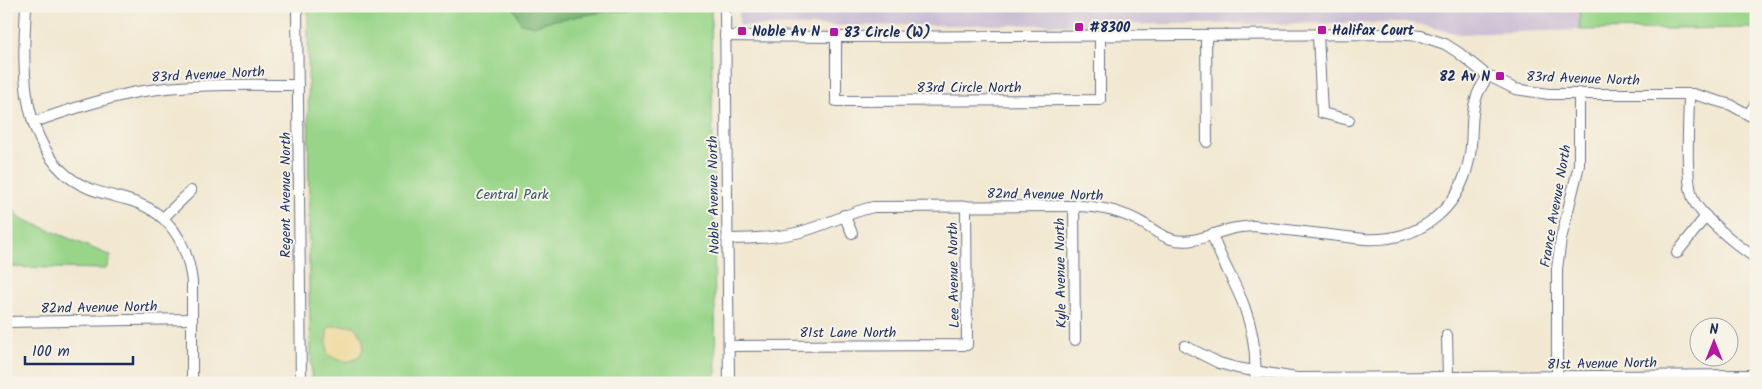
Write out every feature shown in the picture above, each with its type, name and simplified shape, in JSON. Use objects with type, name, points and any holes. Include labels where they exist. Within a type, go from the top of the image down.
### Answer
[{"type":"street","points":[[26,6],[23,63],[27,97],[34,122],[44,146],[53,160],[64,173],[94,192],[141,204],[163,218],[178,236],[186,250],[192,282],[192,383]]},
{"type":"street","name":"Regent Avenue North","points":[[297,6],[301,383]]},
{"type":"street","name":"Noble Avenue North","points":[[725,6],[729,383]]},
{"type":"street","name":"83rd Avenue North","points":[[725,36],[1394,34],[1421,36],[1445,44],[1488,76],[1515,89],[1549,94],[1688,94],[1731,105],[1752,116],[1756,103]]},
{"type":"street","points":[[1206,35],[1207,142]]},
{"type":"street","points":[[1318,35],[1322,113],[1349,120]]},
{"type":"street","name":"83rd Circle North","points":[[836,37],[836,101],[1100,100],[1100,36]]},
{"type":"street","name":"82nd Avenue North","points":[[728,239],[776,237],[798,233],[844,215],[873,207],[1074,206],[1115,210],[1171,239],[1183,241],[1195,240],[1240,227],[1254,226],[1355,243],[1379,240],[1410,233],[1425,226],[1438,216],[1457,192],[1469,162],[1474,104],[1480,88],[1488,76]]},
{"type":"street","name":"83rd Avenue North","points":[[34,122],[106,99],[138,92],[171,88],[298,85]]},
{"type":"street","name":"France Avenue North","points":[[1557,380],[1557,269],[1561,239],[1579,165],[1579,93]]},
{"type":"street","points":[[1688,94],[1690,186],[1694,200],[1706,216],[1744,251],[1756,258]]},
{"type":"street","points":[[163,218],[191,191]]},
{"type":"street","name":"Lee Avenue North","points":[[966,206],[967,345]]},
{"type":"street","name":"Kyle Avenue North","points":[[1074,206],[1075,340]]},
{"type":"street","points":[[844,215],[852,233]]},
{"type":"street","points":[[1677,253],[1706,216]]},
{"type":"street","points":[[1212,234],[1219,255],[1244,306],[1251,328],[1256,371],[1255,383]]},
{"type":"street","name":"82nd Avenue North","points":[[6,322],[192,319]]},
{"type":"street","points":[[1447,335],[1448,378]]},
{"type":"street","name":"81st Lane North","points":[[729,346],[967,345]]},
{"type":"street","name":"81st Avenue North","points":[[1185,346],[1219,363],[1296,378],[1362,381],[1448,378],[1557,380],[1669,379],[1756,375]]},
{"type":"shaded area","points":[[739,6],[1579,6],[1580,30],[1460,34],[1413,23],[739,26]]},
{"type":"green space","name":"Central Park","points":[[308,6],[711,6],[716,383],[312,383],[309,294]]},
{"type":"green space","points":[[513,6],[673,6],[666,12],[651,8],[642,11],[609,11],[549,21],[534,26],[521,23]]},
{"type":"green space","points":[[1579,6],[1756,6],[1756,28],[1580,30]]},
{"type":"green space","points":[[6,196],[18,217],[111,256],[106,269],[6,267]]},
{"type":"sand","points":[[331,326],[354,326],[361,335],[363,343],[362,350],[358,356],[352,360],[345,361],[336,359],[327,353],[327,331]]},
{"type":"place","name":"#8300","points":[[1079,27]]},
{"type":"place","name":"Halifax Court","points":[[1322,30]]},
{"type":"place","name":"Noble Av N","points":[[742,31]]},
{"type":"place","name":"83 Circle (W)","points":[[834,32]]},
{"type":"place","name":"82 Av N","points":[[1500,76]]}]
